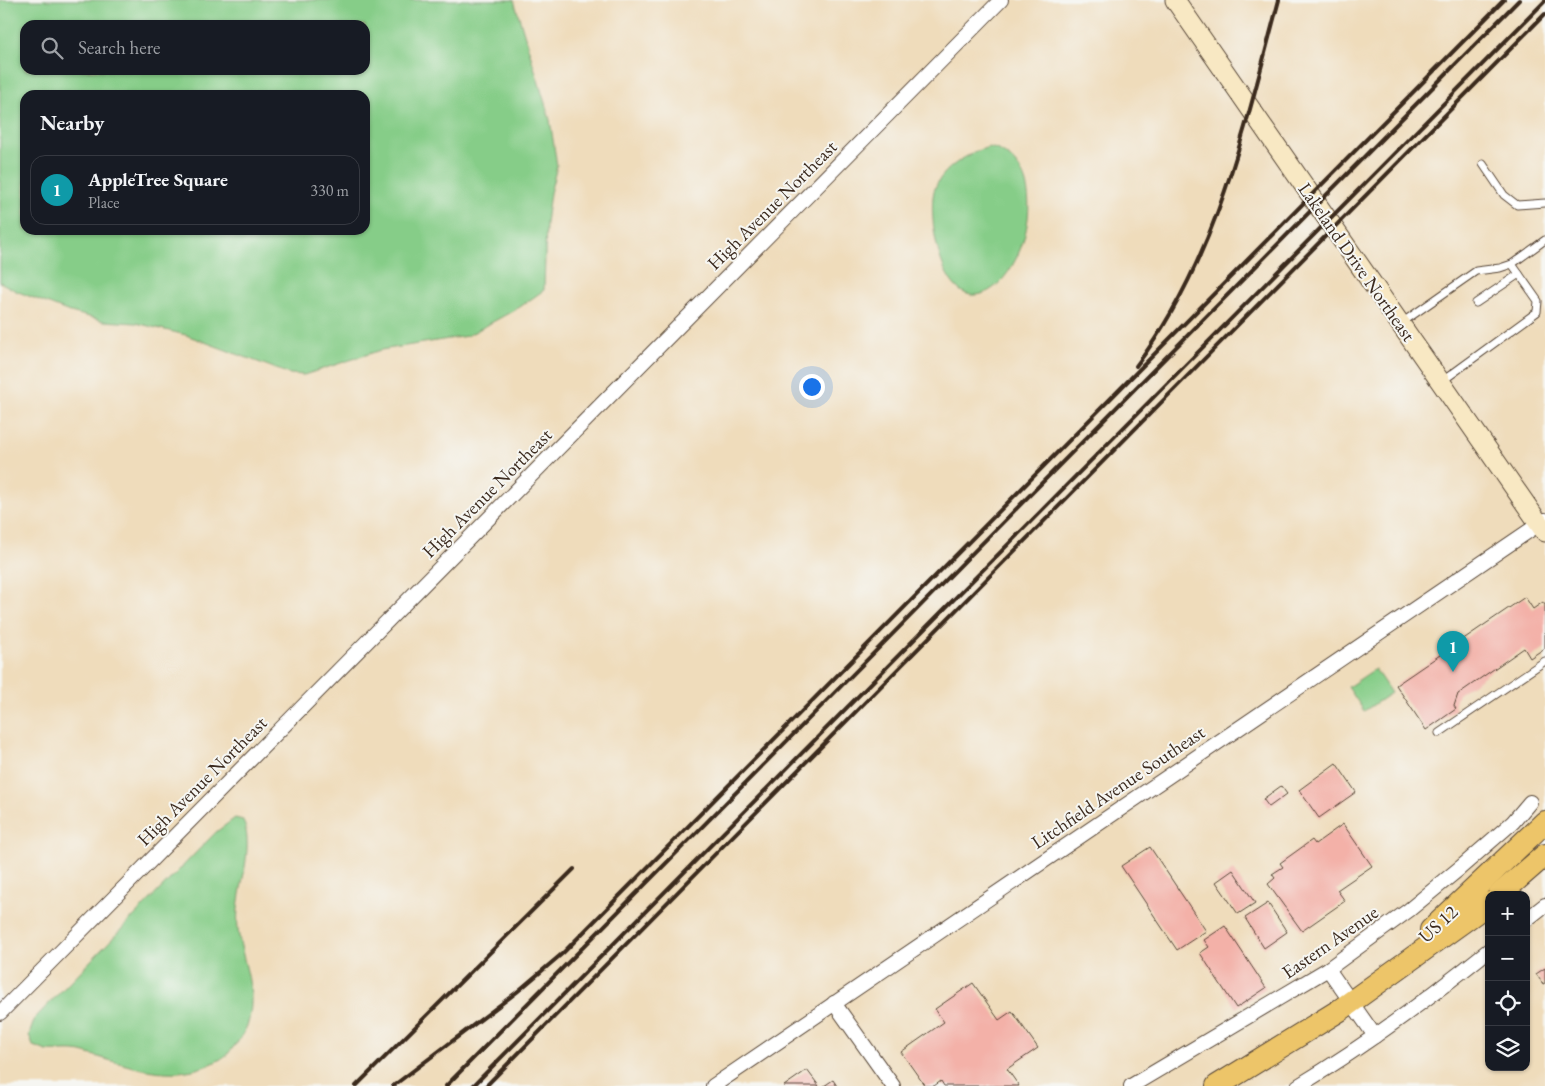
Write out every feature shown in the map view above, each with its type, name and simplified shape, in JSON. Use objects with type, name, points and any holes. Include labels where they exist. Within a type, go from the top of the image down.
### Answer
[{"type":"highway","name":"US 12","points":[[1351,1003],[1545,822]]},
{"type":"highway","points":[[1504,891],[1545,855]]},
{"type":"highway","name":"US 12","points":[[1217,1086],[1351,1003],[1485,906]]},
{"type":"main road","name":"Lakeland Drive Northeast","points":[[1175,0],[1440,382],[1543,525]]},
{"type":"street","name":"High Avenue Northeast","points":[[0,1013],[1001,0]]},
{"type":"street","name":"Litchfield Avenue Southeast","points":[[713,1086],[1543,525]]},
{"type":"street","name":"Eastern Avenue","points":[[1131,1086],[1328,970],[1460,868],[1513,822],[1530,802]]},
{"type":"street","points":[[1530,917],[1545,905]]},
{"type":"street","points":[[1298,1086],[1427,1000],[1485,953]]},
{"type":"street","points":[[1328,970],[1375,1036]]},
{"type":"street","points":[[834,1003],[892,1086]]},
{"type":"lane","points":[[1483,164],[1504,195],[1517,205],[1545,203]]},
{"type":"lane","points":[[1400,324],[1476,271],[1500,268],[1512,264],[1545,240]]},
{"type":"lane","points":[[1440,382],[1537,312],[1538,301],[1512,264]]},
{"type":"lane","points":[[1476,303],[1519,274]]},
{"type":"lane","points":[[1439,733],[1545,661]]},
{"type":"green space","points":[[0,0],[514,0],[550,120],[557,166],[550,193],[546,223],[544,290],[520,307],[467,336],[381,350],[304,375],[290,374],[186,335],[136,323],[104,321],[67,311],[16,291],[0,282]]},
{"type":"green space","points":[[989,147],[1011,159],[1024,178],[1029,203],[1026,230],[1018,255],[1005,277],[989,291],[971,295],[960,290],[951,281],[938,251],[933,217],[934,191],[943,175],[949,169],[965,157]]},
{"type":"green space","points":[[1375,669],[1391,693],[1364,711],[1348,687]]},
{"type":"green space","points":[[235,818],[243,820],[246,833],[246,859],[239,901],[238,929],[251,992],[251,1003],[247,1026],[226,1056],[208,1065],[174,1072],[140,1068],[80,1052],[47,1051],[33,1046],[29,1035],[35,1018],[216,832]]},
{"type":"building","points":[[1525,597],[1533,609],[1543,602],[1545,605],[1545,648],[1530,658],[1524,648],[1458,694],[1454,706],[1456,709],[1426,730],[1396,685]]},
{"type":"building","points":[[1336,763],[1356,792],[1319,818],[1299,790]]},
{"type":"building","points":[[1281,786],[1287,794],[1269,807],[1263,799]]},
{"type":"building","points":[[1343,824],[1372,866],[1337,890],[1345,901],[1302,931],[1268,884],[1275,878],[1272,874],[1283,867],[1280,863],[1312,840],[1315,844]]},
{"type":"building","points":[[1150,847],[1206,931],[1177,950],[1121,866]]},
{"type":"building","points":[[1233,870],[1255,903],[1238,914],[1216,882]]},
{"type":"building","points":[[1268,903],[1287,932],[1264,948],[1245,918]]},
{"type":"building","points":[[1225,926],[1266,988],[1236,1008],[1200,953],[1209,947],[1204,940]]},
{"type":"building","points":[[1545,968],[1545,983],[1543,984],[1536,974]]},
{"type":"building","points":[[973,983],[999,1020],[1012,1011],[1038,1048],[1007,1069],[1019,1086],[944,1086],[941,1081],[934,1086],[925,1086],[901,1052],[944,1022],[935,1009]]},
{"type":"building","points":[[807,1070],[819,1086],[784,1086]]},
{"type":"building","points":[[833,1080],[837,1086],[824,1086]]},
{"type":"railway","points":[[1136,366],[1164,325],[1188,282],[1208,237],[1240,143],[1279,0]]},
{"type":"railway","points":[[393,1086],[517,992],[563,953],[1504,0]]},
{"type":"railway","points":[[446,1086],[1519,0]]},
{"type":"railway","points":[[473,1086],[1545,1]]},
{"type":"railway","points":[[486,1086],[1545,14]]},
{"type":"railway","points":[[356,1086],[574,869]]},
{"type":"place","name":"AppleTree Square","points":[[1453,672]]}]
